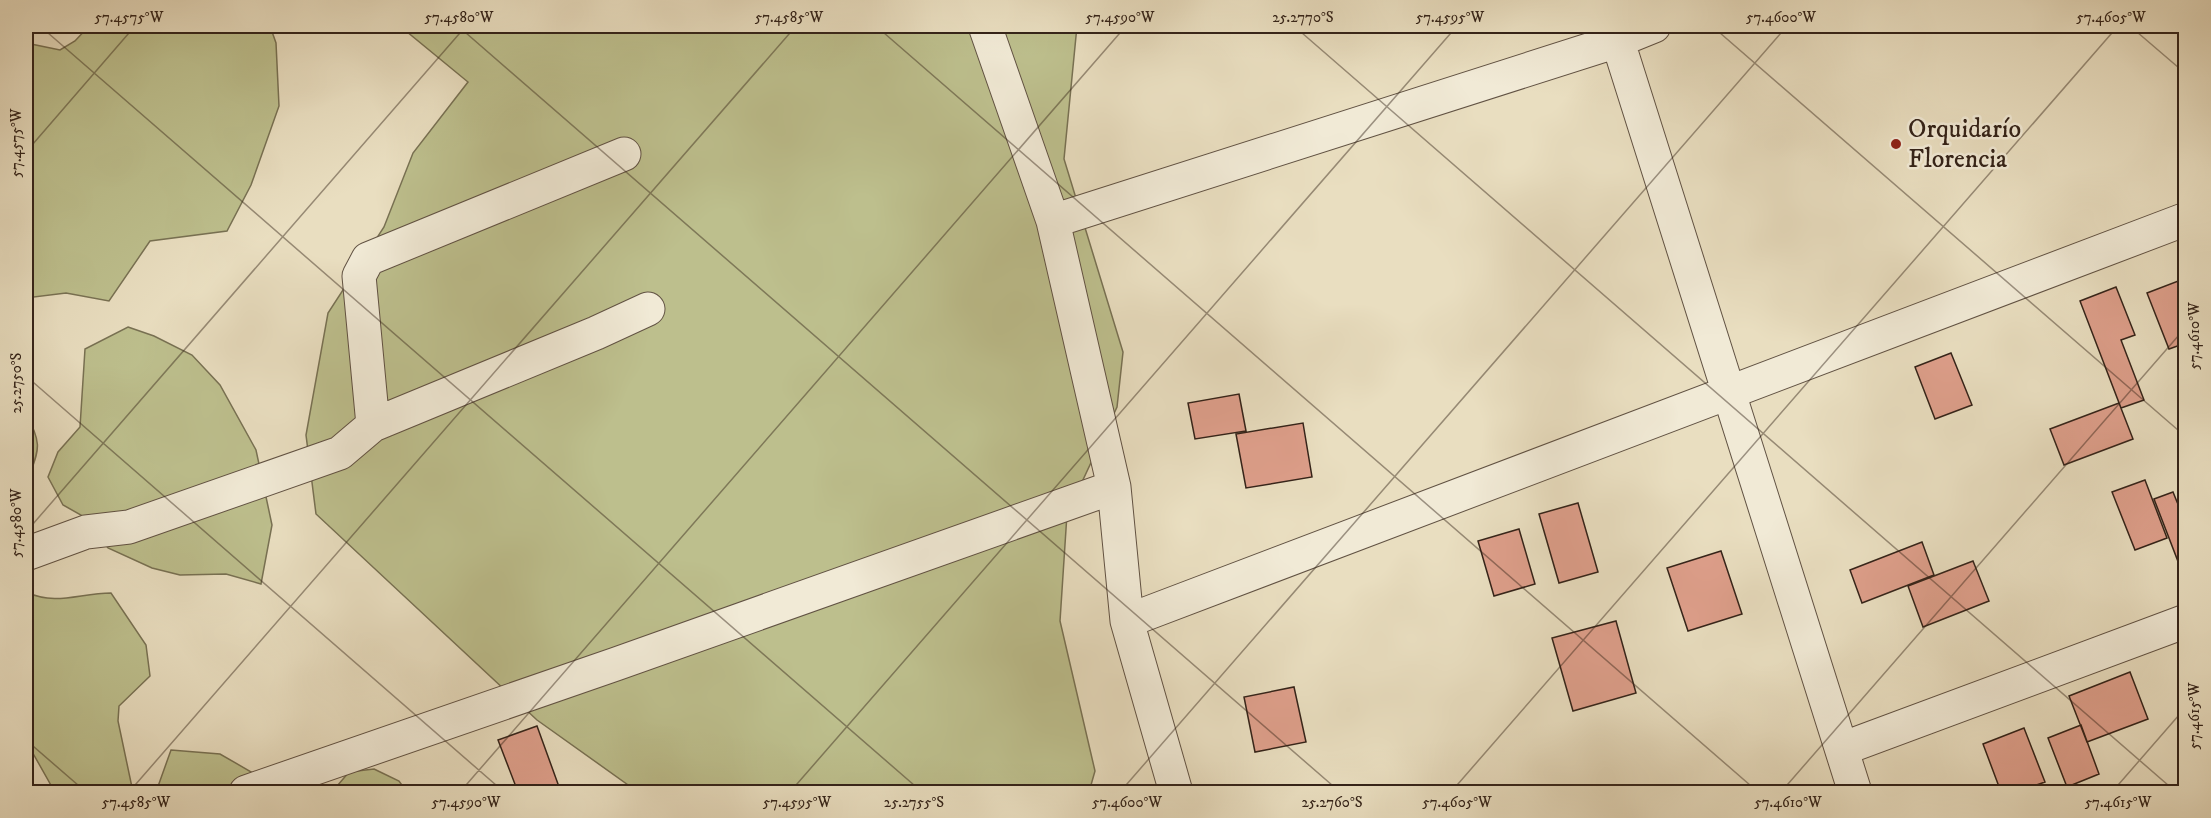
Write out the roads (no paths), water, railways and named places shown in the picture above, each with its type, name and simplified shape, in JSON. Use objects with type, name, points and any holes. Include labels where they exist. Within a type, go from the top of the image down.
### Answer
[{"type":"street","points":[[985,26],[1053,221],[1114,487],[1127,621],[1176,792]]},
{"type":"street","points":[[1053,221],[1615,33],[1654,26]]},
{"type":"street","points":[[1615,33],[1855,792]]},
{"type":"street","points":[[373,425],[358,276],[368,259],[624,154]]},
{"type":"street","points":[[1127,621],[2186,219]]},
{"type":"street","points":[[26,554],[86,532],[129,527],[340,453],[373,425],[585,338],[648,309]]},
{"type":"street","points":[[246,792],[1114,487]]},
{"type":"street","points":[[1842,750],[2186,621]]},
{"type":"place","name":"Orquidarío Florencia","points":[[1896,144]]}]
